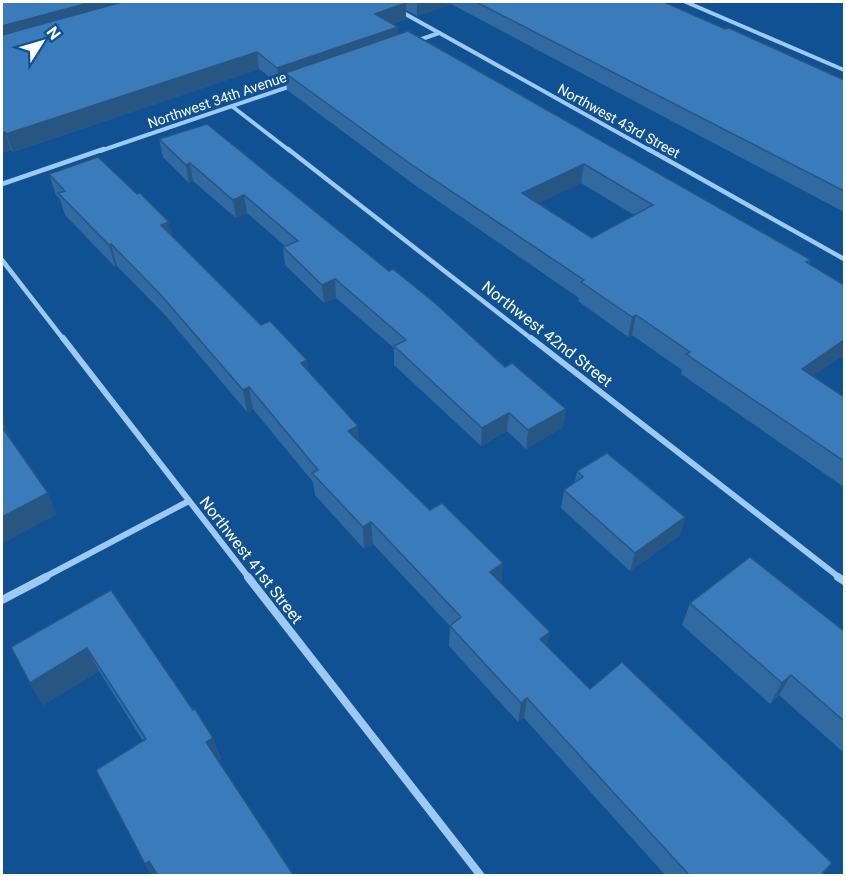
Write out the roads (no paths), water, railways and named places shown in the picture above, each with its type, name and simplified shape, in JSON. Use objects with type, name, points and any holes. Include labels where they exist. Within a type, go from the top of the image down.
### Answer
[{"type":"street","points":[[686,2],[844,70]]},
{"type":"street","name":"Northwest 43rd Street","points":[[393,7],[844,259]]},
{"type":"street","points":[[406,45],[439,33]]},
{"type":"street","name":"Northwest 34th Avenue","points":[[2,184],[298,84]]},
{"type":"street","name":"Northwest 42nd Street","points":[[233,107],[844,581]]},
{"type":"street","name":"Northwest 41st Street","points":[[2,260],[187,502],[481,876]]},
{"type":"street","points":[[2,600],[187,502]]}]
